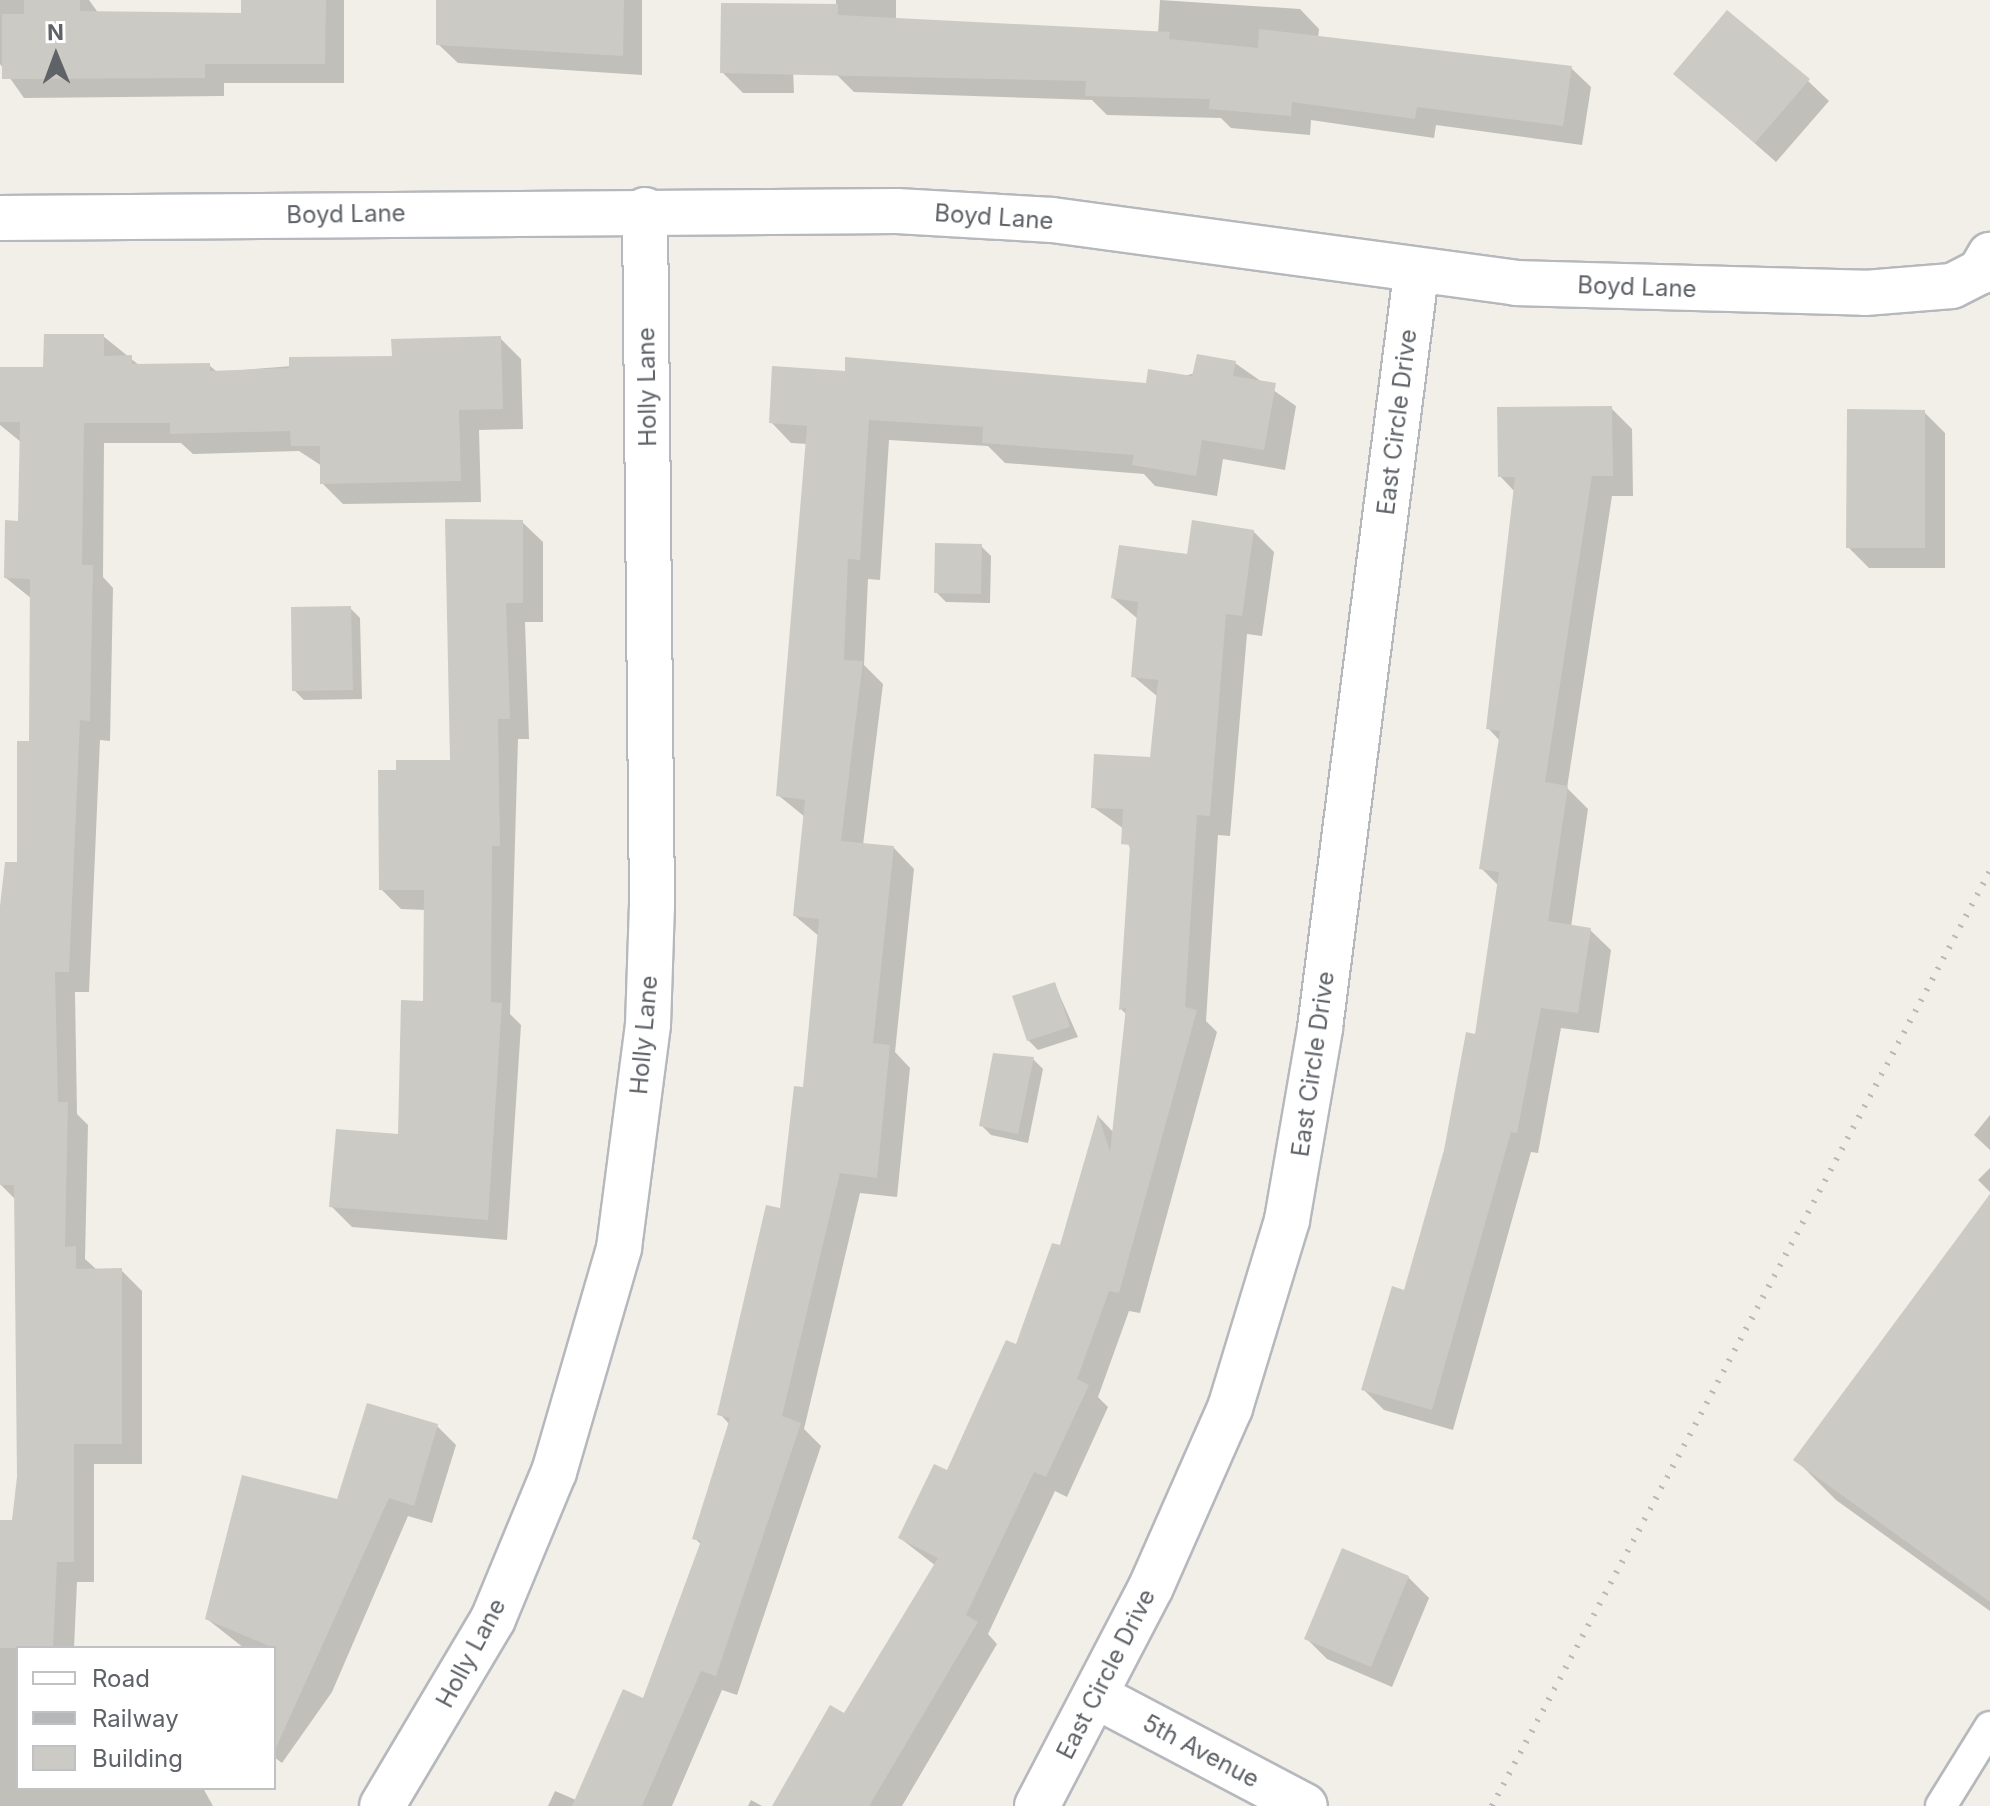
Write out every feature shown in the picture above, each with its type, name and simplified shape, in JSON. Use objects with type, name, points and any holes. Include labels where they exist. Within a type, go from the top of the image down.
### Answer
[{"type":"street","name":"Boyd Lane","points":[[0,218],[645,210],[1052,220],[1416,274],[1865,293],[1952,286],[1985,263]]},
{"type":"street","name":"Holly Lane","points":[[382,1806],[493,1619],[554,1472],[619,1248],[648,1025],[652,906],[645,210]]},
{"type":"street","name":"East Circle Drive","points":[[1037,1806],[1096,1696],[1230,1408],[1296,1182],[1416,274]]},
{"type":"street","name":"5th Avenue","points":[[1096,1696],[1305,1806]]},
{"type":"lane","points":[[1941,1806],[1990,1727]]},
{"type":"building","points":[[24,0],[80,0],[80,11],[241,13],[241,0],[326,0],[325,64],[205,64],[205,78],[2,79],[2,14],[24,14]]},
{"type":"building","points":[[436,0],[624,0],[623,56],[436,45]]},
{"type":"building","points":[[721,3],[838,4],[838,15],[1170,32],[1169,39],[1258,48],[1259,29],[1572,66],[1563,126],[1417,107],[1415,119],[1292,102],[1291,116],[1209,109],[1210,99],[1085,96],[1086,81],[720,73]]},
{"type":"building","points":[[1727,10],[1810,79],[1755,143],[1673,74]]},
{"type":"building","points":[[44,334],[104,334],[104,356],[132,355],[132,364],[210,363],[210,371],[289,368],[289,357],[392,356],[391,339],[501,336],[503,409],[459,410],[461,481],[320,484],[320,446],[291,446],[290,431],[170,434],[170,423],[84,423],[82,565],[93,565],[90,721],[80,720],[69,972],[55,972],[58,1102],[68,1102],[65,1247],[76,1246],[76,1269],[122,1268],[122,1444],[74,1444],[74,1562],[57,1562],[53,1646],[0,1648],[0,1520],[12,1520],[17,1477],[14,1185],[0,1185],[0,906],[5,862],[17,862],[17,741],[29,741],[30,579],[4,578],[5,520],[18,521],[20,422],[0,422],[0,367],[43,367]]},
{"type":"building","points":[[1197,354],[1236,361],[1233,376],[1276,383],[1264,450],[1202,440],[1196,476],[1132,465],[1134,455],[982,443],[983,427],[869,420],[860,560],[848,559],[844,660],[863,661],[841,841],[894,846],[873,1043],[890,1045],[877,1178],[840,1173],[782,1416],[801,1423],[716,1676],[701,1671],[642,1806],[572,1806],[623,1689],[643,1698],[701,1541],[692,1539],[730,1418],[717,1415],[766,1205],[780,1208],[794,1086],[803,1087],[819,919],[793,916],[805,800],[776,796],[807,426],[769,423],[772,366],[845,371],[845,357],[1146,383],[1148,369],[1192,376]]},
{"type":"building","points":[[1612,406],[1613,476],[1592,476],[1545,782],[1568,786],[1548,921],[1591,928],[1578,1013],[1541,1008],[1517,1133],[1511,1132],[1432,1410],[1361,1390],[1392,1286],[1404,1290],[1444,1150],[1466,1032],[1475,1034],[1499,872],[1479,869],[1500,731],[1486,729],[1515,477],[1498,477],[1497,407]]},
{"type":"building","points":[[1847,409],[1925,410],[1925,548],[1846,548]]},
{"type":"building","points":[[445,519],[523,520],[523,603],[506,603],[510,719],[498,719],[500,846],[492,846],[491,1002],[502,1003],[488,1220],[329,1207],[336,1129],[398,1134],[401,1000],[423,1001],[424,890],[379,890],[378,770],[396,770],[396,760],[450,760]]},
{"type":"building","points":[[1192,520],[1254,530],[1242,616],[1226,614],[1210,816],[1197,815],[1185,1007],[1197,1010],[1119,1293],[1109,1291],[1077,1379],[1089,1385],[1046,1477],[1034,1472],[966,1615],[978,1622],[869,1806],[772,1806],[830,1705],[844,1713],[938,1558],[898,1538],[934,1464],[947,1470],[1006,1340],[1016,1344],[1052,1243],[1060,1245],[1098,1114],[1110,1152],[1126,1008],[1119,1010],[1130,845],[1121,844],[1123,809],[1091,808],[1094,754],[1150,757],[1158,680],[1131,677],[1138,602],[1111,598],[1119,545],[1187,554]]},
{"type":"building","points":[[935,543],[982,544],[981,594],[934,593]]},
{"type":"building","points":[[351,606],[353,690],[292,691],[291,607]]},
{"type":"building","points":[[1055,982],[1070,1027],[1027,1041],[1012,996]]},
{"type":"building","points":[[993,1053],[1034,1057],[1018,1134],[979,1126]]},
{"type":"building","points":[[1990,1194],[1990,1602],[1793,1460]]},
{"type":"building","points":[[367,1403],[438,1424],[414,1506],[389,1498],[276,1748],[276,1646],[269,1646],[205,1619],[242,1475],[337,1499]]},
{"type":"building","points":[[1342,1548],[1409,1576],[1371,1667],[1304,1639]]},
{"type":"railway","points":[[1492,1806],[1990,871]]}]
